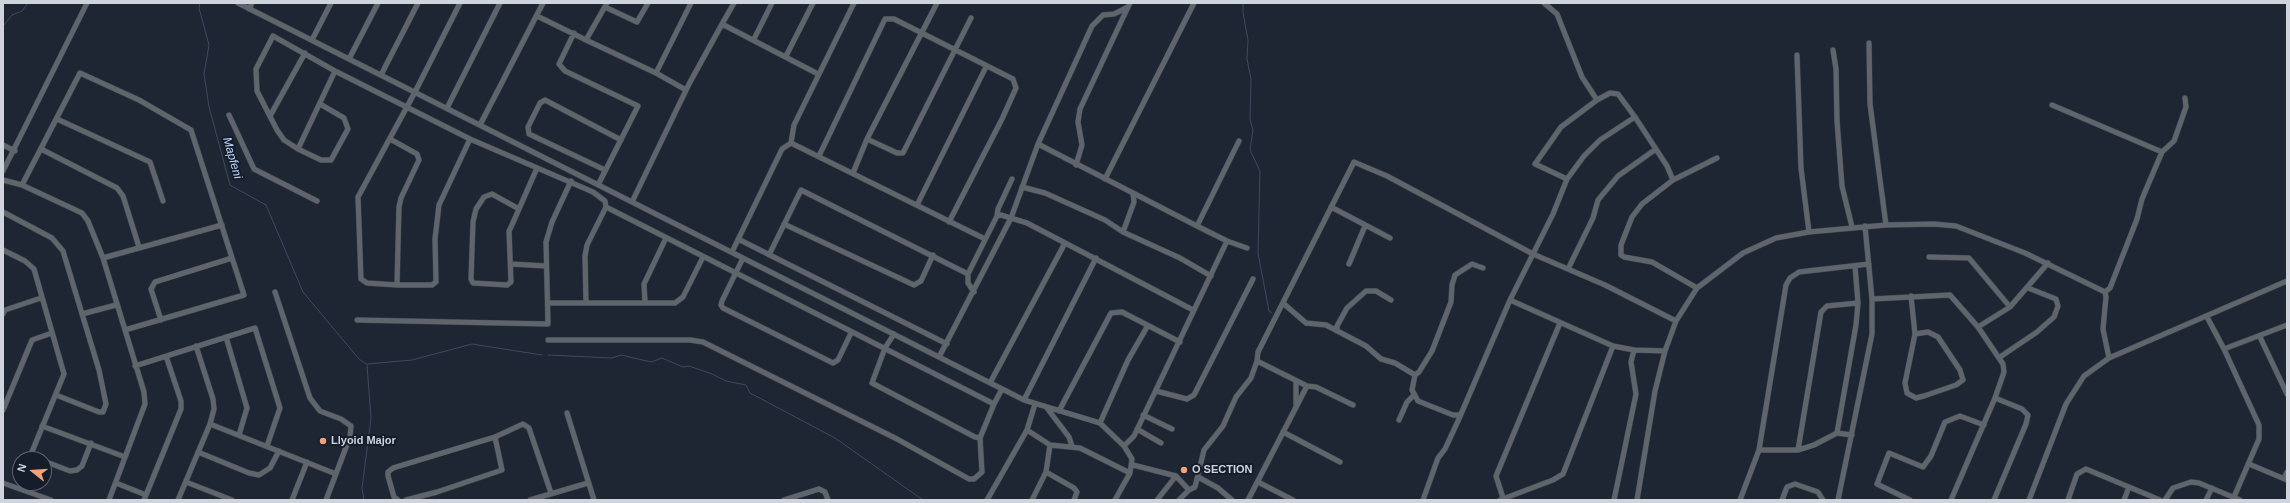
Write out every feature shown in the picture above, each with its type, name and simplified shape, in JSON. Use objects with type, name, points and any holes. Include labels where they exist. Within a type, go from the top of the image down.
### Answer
[{"type":"street","points":[[3,171],[15,151],[87,3]]},
{"type":"street","points":[[238,3],[1024,400],[1100,423],[1124,446],[1132,459],[1133,465],[1130,473],[1115,500]]},
{"type":"street","points":[[249,9],[252,3]]},
{"type":"street","points":[[312,40],[331,3]]},
{"type":"street","points":[[349,59],[378,3]]},
{"type":"street","points":[[381,75],[418,3]]},
{"type":"street","points":[[460,3],[415,92],[362,188],[357,206],[361,279],[367,283],[397,285],[432,285],[436,282],[435,239],[439,205],[470,139]]},
{"type":"street","points":[[447,108],[500,3]]},
{"type":"street","points":[[480,125],[543,3]]},
{"type":"street","points":[[586,40],[606,5],[637,22],[648,3]]},
{"type":"street","points":[[656,73],[691,3]]},
{"type":"street","points":[[632,202],[686,90],[734,3]]},
{"type":"street","points":[[754,39],[772,3]]},
{"type":"street","points":[[786,56],[814,3]]},
{"type":"street","points":[[791,143],[794,125],[854,3]]},
{"type":"street","points":[[852,173],[867,139],[937,3]]},
{"type":"street","points":[[1105,179],[1194,3]]},
{"type":"street","points":[[1544,3],[1557,14],[1582,77],[1597,100]]},
{"type":"street","points":[[1076,165],[1082,145],[1078,122],[1080,109],[1129,5]]},
{"type":"street","points":[[939,357],[1011,218],[1038,144],[1092,26],[1103,15],[1114,14],[1129,5]]},
{"type":"street","points":[[537,16],[656,73],[686,90]]},
{"type":"street","points":[[867,139],[897,153],[903,153],[971,18]]},
{"type":"street","points":[[819,156],[884,20],[894,19],[986,67],[1013,79],[1016,88],[1002,119],[949,222]]},
{"type":"street","points":[[722,24],[754,39],[818,74]]},
{"type":"street","points":[[574,33],[559,64],[565,70],[638,106],[598,184]]},
{"type":"street","points":[[320,104],[344,118],[348,129],[331,160],[321,160],[298,149],[284,140],[257,92],[256,69],[273,36],[336,71],[470,139],[571,181],[600,196],[606,207],[703,258],[994,404]]},
{"type":"street","points":[[1869,43],[1870,104],[1886,225]]},
{"type":"street","points":[[1833,50],[1836,69],[1837,121],[1842,186],[1852,227]]},
{"type":"street","points":[[270,116],[305,53]]},
{"type":"street","points":[[1796,55],[1801,168],[1809,232]]},
{"type":"street","points":[[917,205],[986,67]]},
{"type":"street","points":[[298,149],[336,71]]},
{"type":"street","points":[[22,185],[57,119],[78,74],[80,73],[139,100],[189,128],[192,132],[244,295],[125,330]]},
{"type":"street","points":[[1567,179],[1535,164],[1561,127],[1597,100],[1610,93],[1618,94],[1635,117],[1656,149],[1673,180]]},
{"type":"street","points":[[2105,292],[2110,288],[2137,219],[2142,199],[2162,152],[2174,141],[2186,107],[2185,98]]},
{"type":"street","points":[[605,170],[529,134],[528,127],[540,103],[545,100],[621,140]]},
{"type":"street","points":[[2052,105],[2162,152]]},
{"type":"street","points":[[229,115],[254,168],[317,201]]},
{"type":"street","points":[[1423,500],[1438,458],[1458,421],[1510,300],[1553,214],[1567,179],[1584,156],[1600,140],[1635,117]]},
{"type":"street","points":[[57,119],[150,162],[163,201]]},
{"type":"street","points":[[390,139],[417,154],[419,160],[401,198],[399,207],[397,285]]},
{"type":"street","points":[[1197,226],[1239,141]]},
{"type":"street","points":[[791,143],[985,239]]},
{"type":"street","points":[[732,252],[782,148],[791,143]]},
{"type":"street","points":[[1038,144],[1076,165],[1227,241],[1247,248]]},
{"type":"street","points":[[3,145],[15,151]]},
{"type":"street","points":[[41,149],[117,188],[123,196],[139,247]]},
{"type":"street","points":[[1568,269],[1593,218],[1598,200],[1618,176],[1656,149]]},
{"type":"street","points":[[1697,288],[1652,262],[1624,257],[1620,252],[1626,228],[1642,204],[1673,180],[1717,158]]},
{"type":"street","points":[[1179,500],[1189,490],[1195,487],[1204,450],[1223,426],[1236,396],[1252,378],[1258,361],[1258,352],[1354,162],[1387,176],[1533,254],[1612,288],[1676,321]]},
{"type":"street","points":[[519,209],[490,194],[484,197],[474,216],[471,279],[473,283],[509,284],[512,279],[510,231],[537,168]]},
{"type":"street","points":[[3,180],[22,185],[86,217],[103,258],[116,305],[144,392],[145,404],[109,500]]},
{"type":"street","points":[[974,292],[968,283],[968,274],[997,216],[998,209],[1012,180]]},
{"type":"street","points":[[357,320],[548,324],[549,303],[546,242],[552,222],[571,181]]},
{"type":"street","points":[[1022,187],[1045,192],[1105,220],[1123,232],[1180,258],[1211,276]]},
{"type":"street","points":[[769,255],[801,190],[933,255],[968,274]]},
{"type":"street","points":[[1123,232],[1134,202],[1133,193]]},
{"type":"street","points":[[586,303],[585,256],[587,245],[606,207]]},
{"type":"street","points":[[1331,207],[1390,238]]},
{"type":"street","points":[[3,212],[59,243],[99,370],[106,404],[103,412],[99,412],[56,395]]},
{"type":"street","points":[[997,216],[1011,218],[1027,223],[1194,310]]},
{"type":"street","points":[[784,224],[914,285],[921,281],[933,255]]},
{"type":"street","points":[[1637,500],[1655,391],[1665,351],[1676,321],[1697,288],[1743,253],[1776,238],[1809,232],[1865,226],[1934,224],[1956,226],[2048,263],[2105,292]]},
{"type":"street","points":[[103,258],[222,225]]},
{"type":"street","points":[[1349,264],[1365,226]]},
{"type":"street","points":[[1838,500],[1872,334],[1872,299],[1865,226]]},
{"type":"street","points":[[645,302],[644,284],[666,238]]},
{"type":"street","points":[[738,239],[947,344]]},
{"type":"street","points":[[1124,446],[1132,439],[1180,342],[1227,241]]},
{"type":"street","points":[[990,383],[1065,243]]},
{"type":"street","points":[[3,250],[24,261],[34,269],[64,374],[32,451]]},
{"type":"street","points":[[1929,257],[1969,258],[2010,307]]},
{"type":"street","points":[[161,320],[151,289],[155,282],[232,258]]},
{"type":"street","points":[[549,303],[674,303],[680,301],[703,258]]},
{"type":"street","points":[[743,258],[722,302],[721,305],[723,308],[830,362],[838,360],[851,333]]},
{"type":"street","points":[[1024,400],[1096,258]]},
{"type":"street","points":[[1978,327],[2010,307],[2028,288],[2048,263]]},
{"type":"street","points":[[511,264],[546,266]]},
{"type":"street","points":[[1460,415],[1453,415],[1418,401],[1413,396],[1412,390],[1415,375],[1419,372],[1432,351],[1452,302],[1452,285],[1455,275],[1472,264],[1483,268]]},
{"type":"street","points":[[1740,500],[1759,450],[1786,285],[1790,278],[1799,272],[1869,264]]},
{"type":"street","points":[[1838,433],[1855,336],[1858,303],[1855,266]]},
{"type":"street","points":[[1156,391],[1186,399],[1194,395],[1253,279]]},
{"type":"street","points":[[2029,500],[2071,395],[2084,376],[2110,358],[2287,281]]},
{"type":"street","points":[[2000,358],[2050,322],[2056,311],[2058,302],[2056,299],[2028,288]]},
{"type":"street","points":[[1337,331],[1336,326],[1347,308],[1366,291],[1376,291],[1391,300]]},
{"type":"street","points":[[276,292],[310,398],[320,411],[341,419],[351,426],[350,438],[326,500]]},
{"type":"street","points":[[2105,292],[2106,297],[2103,329],[2110,358]]},
{"type":"street","points":[[1872,299],[1911,296],[1950,296],[1978,327],[2000,358],[2004,372],[1995,398],[1951,500]]},
{"type":"street","points":[[1911,296],[1914,334],[1905,383],[1907,393],[1916,398],[1956,385],[1963,380],[1960,370],[1938,337],[1928,332],[1914,334]]},
{"type":"street","points":[[3,314],[5,310],[42,298]]},
{"type":"street","points":[[1510,300],[1613,346],[1634,350],[1665,351]]},
{"type":"street","points":[[1283,303],[1306,322],[1326,325],[1366,346],[1381,359],[1394,363],[1415,375]]},
{"type":"street","points":[[1798,450],[1821,312],[1827,306],[1858,303]]},
{"type":"street","points":[[82,314],[116,305]]},
{"type":"street","points":[[1059,411],[1111,313],[1122,312],[1141,322],[1147,327],[1180,342]]},
{"type":"street","points":[[2207,317],[2224,349],[2259,425],[2259,439],[2234,497]]},
{"type":"street","points":[[1560,323],[1496,476],[1501,499],[1553,480],[1563,474],[1613,346]]},
{"type":"street","points":[[2224,349],[2260,337],[2287,325]]},
{"type":"street","points":[[1100,423],[1128,360],[1147,327]]},
{"type":"street","points":[[135,366],[255,328],[280,408],[268,446]]},
{"type":"street","points":[[3,410],[32,340],[52,333]]},
{"type":"street","points":[[894,334],[885,348],[872,383],[980,438]]},
{"type":"street","points":[[226,337],[247,408],[239,435]]},
{"type":"street","points":[[2260,337],[2287,394]]},
{"type":"street","points":[[548,340],[690,340],[703,342],[865,422],[969,479],[974,479],[982,472],[980,438],[1002,389]]},
{"type":"street","points":[[178,500],[210,424],[214,403],[196,346]]},
{"type":"street","points":[[1614,500],[1636,394],[1631,362],[1634,350]]},
{"type":"street","points":[[116,484],[145,497],[181,409],[181,401],[166,356]]},
{"type":"street","points":[[1258,361],[1296,381],[1307,386],[1316,387],[1353,405]]},
{"type":"street","points":[[1296,381],[1296,406]]},
{"type":"street","points":[[1248,500],[1307,386]]},
{"type":"street","points":[[1399,420],[1407,402],[1413,396]]},
{"type":"street","points":[[1994,500],[2026,424],[2028,415],[2022,409],[1995,398]]},
{"type":"street","points":[[987,500],[1026,430],[1035,404]]},
{"type":"street","points":[[1047,408],[1069,437],[1072,446]]},
{"type":"street","points":[[567,413],[594,500]]},
{"type":"street","points":[[1143,415],[1172,430]]},
{"type":"street","points":[[1453,415],[1458,421]]},
{"type":"street","points":[[1910,500],[1877,484],[1889,453],[1923,467],[1931,456],[1945,422],[1951,418],[1960,416],[1984,424]]},
{"type":"street","points":[[210,424],[336,474]]},
{"type":"street","points":[[398,500],[392,493],[388,476],[388,472],[393,468],[495,437],[519,426],[527,425],[552,493]]},
{"type":"street","points":[[42,426],[91,443],[125,457]]},
{"type":"street","points":[[1136,429],[1161,443]]},
{"type":"street","points":[[1026,430],[1050,444],[1072,446],[1087,450],[1130,473]]},
{"type":"street","points":[[1283,432],[1340,462]]},
{"type":"street","points":[[1759,450],[1798,450],[1814,445],[1838,433],[1852,435]]},
{"type":"street","points":[[406,500],[437,492],[502,470],[495,437]]},
{"type":"street","points":[[52,464],[70,471],[77,470],[82,466],[91,443]]},
{"type":"street","points":[[1032,500],[1046,472],[1050,444]]},
{"type":"street","points":[[198,452],[249,473],[260,475],[270,468],[279,451]]},
{"type":"street","points":[[292,500],[307,462]]},
{"type":"street","points":[[2249,464],[2286,479],[2287,472]]},
{"type":"street","points":[[1133,465],[1176,476],[1189,490]]},
{"type":"street","points":[[2068,500],[2077,474],[2082,469],[2160,500]]},
{"type":"street","points":[[1046,472],[1074,488],[1077,492],[1074,500]]},
{"type":"street","points":[[1157,500],[1176,476]]},
{"type":"street","points":[[1198,477],[1218,488],[1232,500]]},
{"type":"street","points":[[186,482],[232,500]]},
{"type":"street","points":[[1258,482],[1293,500]]},
{"type":"street","points":[[530,500],[588,483]]},
{"type":"street","points":[[2165,500],[2173,488],[2184,483],[2199,483],[2240,500]]},
{"type":"street","points":[[1782,500],[1787,487],[1795,484],[1818,492],[1823,500]]},
{"type":"street","points":[[2124,500],[2128,487]]},
{"type":"street","points":[[2206,500],[2212,488]]},
{"type":"street","points":[[784,500],[819,489],[825,492],[828,500]]},
{"type":"street","points":[[31,491],[51,500]]},
{"type":"street","points":[[32,500],[35,493]]},
{"type":"waterway","points":[[3,26],[12,15],[22,11],[28,3]]},
{"type":"waterway","name":"Mapfeni","points":[[200,3],[199,8],[209,45],[204,74],[209,107],[230,185],[266,205],[303,292],[359,359],[366,364]]},
{"type":"waterway","points":[[1243,3],[1243,13],[1248,40],[1247,59],[1251,79],[1250,120],[1253,130],[1250,150],[1260,171],[1258,253],[1269,311],[1272,313]]},
{"type":"waterway","points":[[367,364],[412,360],[472,344],[542,355]]},
{"type":"waterway","points":[[548,355],[612,358],[621,355],[651,362],[662,358],[683,367],[689,366],[712,374],[726,381],[746,385],[750,393],[835,438],[923,500]]},
{"type":"waterway","points":[[364,500],[362,488],[371,418],[367,365]]},
{"type":"place","name":"Llyoid Major","points":[[323,441]]},
{"type":"place","name":"O SECTION","points":[[1184,470]]}]
